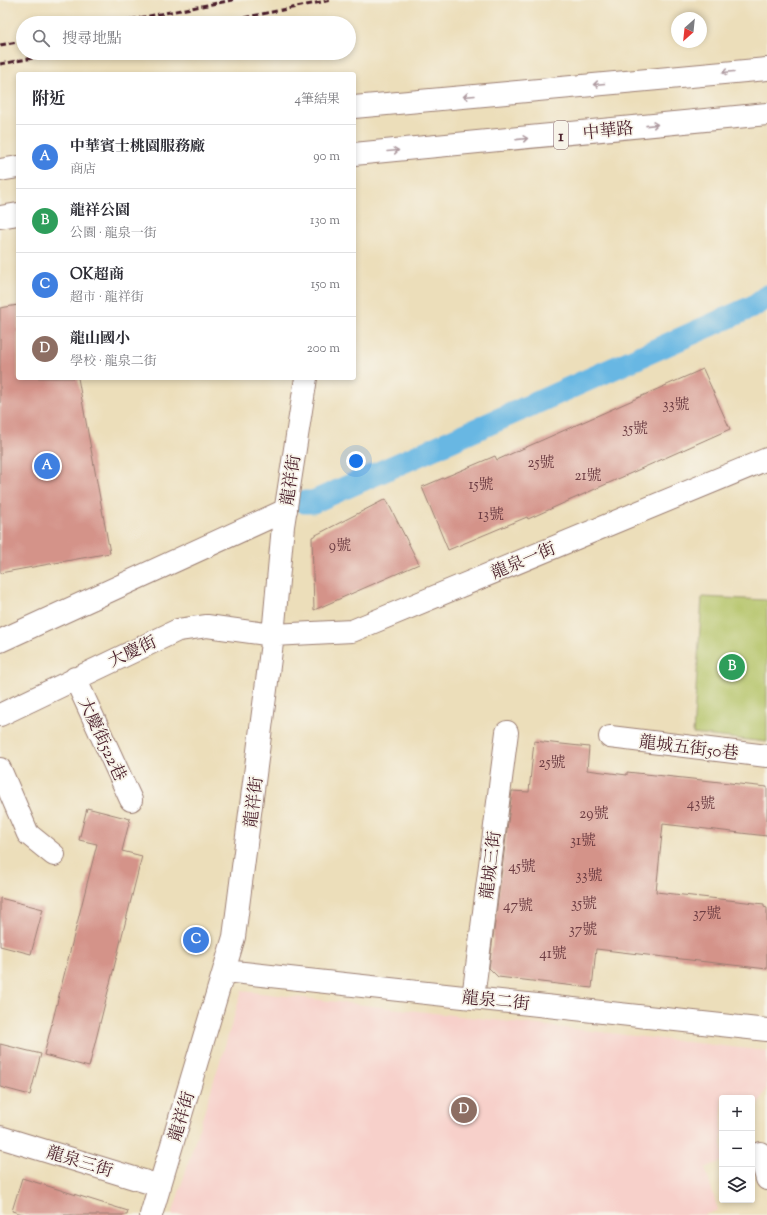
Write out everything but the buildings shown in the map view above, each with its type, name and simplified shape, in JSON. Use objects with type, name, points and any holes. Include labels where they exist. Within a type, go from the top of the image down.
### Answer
[{"type":"street","points":[[356,107],[767,69]]},
{"type":"street","name":"中華路","points":[[356,154],[767,114]]},
{"type":"street","points":[[0,170],[16,167]]},
{"type":"street","points":[[0,217],[16,214]]},
{"type":"street","name":"龍祥街","points":[[151,1215],[234,937],[274,635],[286,510],[306,380]]},
{"type":"street","name":"龍泉一街","points":[[274,635],[352,632],[767,459]]},
{"type":"street","points":[[0,640],[286,510]]},
{"type":"street","name":"大慶街","points":[[0,715],[178,630],[207,626],[274,635]]},
{"type":"street","name":"大慶街522巷","points":[[75,678],[131,800]]},
{"type":"street","name":"龍城三街","points":[[473,998],[507,732]]},
{"type":"street","name":"龍城五街50巷","points":[[610,737],[767,756]]},
{"type":"street","points":[[0,769],[28,834],[54,855]]},
{"type":"street","name":"龍泉二街","points":[[225,971],[767,1030]]},
{"type":"street","name":"龍泉三街","points":[[0,1137],[160,1186]]},
{"type":"street","points":[[760,1153],[767,1179]]},
{"type":"shaded area","points":[[242,991],[767,1051],[767,1087],[755,1113],[755,1095],[719,1095],[719,1162],[705,1168],[718,1210],[704,1215],[172,1215]]},
{"type":"green space","points":[[702,597],[767,600],[767,742],[693,734]]},
{"type":"waterway","points":[[305,502],[313,502],[754,306],[767,296]]},
{"type":"railway","points":[[150,16],[233,0]]},
{"type":"railway","points":[[252,16],[331,0]]},
{"type":"railway","points":[[0,45],[16,42]]},
{"type":"railway","points":[[0,64],[22,60]]},
{"type":"place","name":"中華賓士桃園服務廠","points":[[47,466]]},
{"type":"place","name":"龍祥公園","points":[[732,667]]},
{"type":"place","name":"OK超商","points":[[196,940]]},
{"type":"place","name":"龍山國小","points":[[464,1110]]}]
